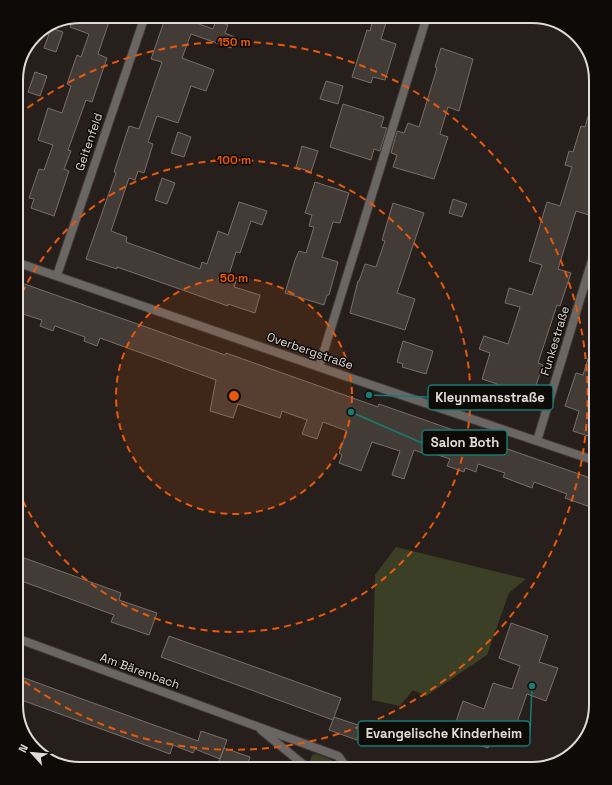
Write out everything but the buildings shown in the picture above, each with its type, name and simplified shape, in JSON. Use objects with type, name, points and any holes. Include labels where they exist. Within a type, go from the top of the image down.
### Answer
[{"type":"street","name":"Geitenfeld","points":[[56,275],[143,23]]},
{"type":"street","points":[[319,367],[425,23]]},
{"type":"street","name":"Overbergstraße","points":[[23,264],[589,459]]},
{"type":"street","name":"Funkestraße","points":[[537,441],[589,270]]},
{"type":"street","name":"Am Bärenbach","points":[[23,641],[338,756],[342,762]]},
{"type":"street","name":"Am Bärenbach","points":[[255,726],[300,762]]},
{"type":"green space","points":[[396,547],[526,579],[509,593],[487,655],[426,696],[413,690],[400,706],[372,700],[375,575]]},
{"type":"green space","points":[[316,754],[326,757],[334,762],[311,762],[312,755]]},
{"type":"place","name":"Kleynmansstraße","points":[[369,395]]},
{"type":"place","name":"Salon Both","points":[[351,412]]},
{"type":"place","name":"Evangelische Kinderheim","points":[[532,686]]}]
